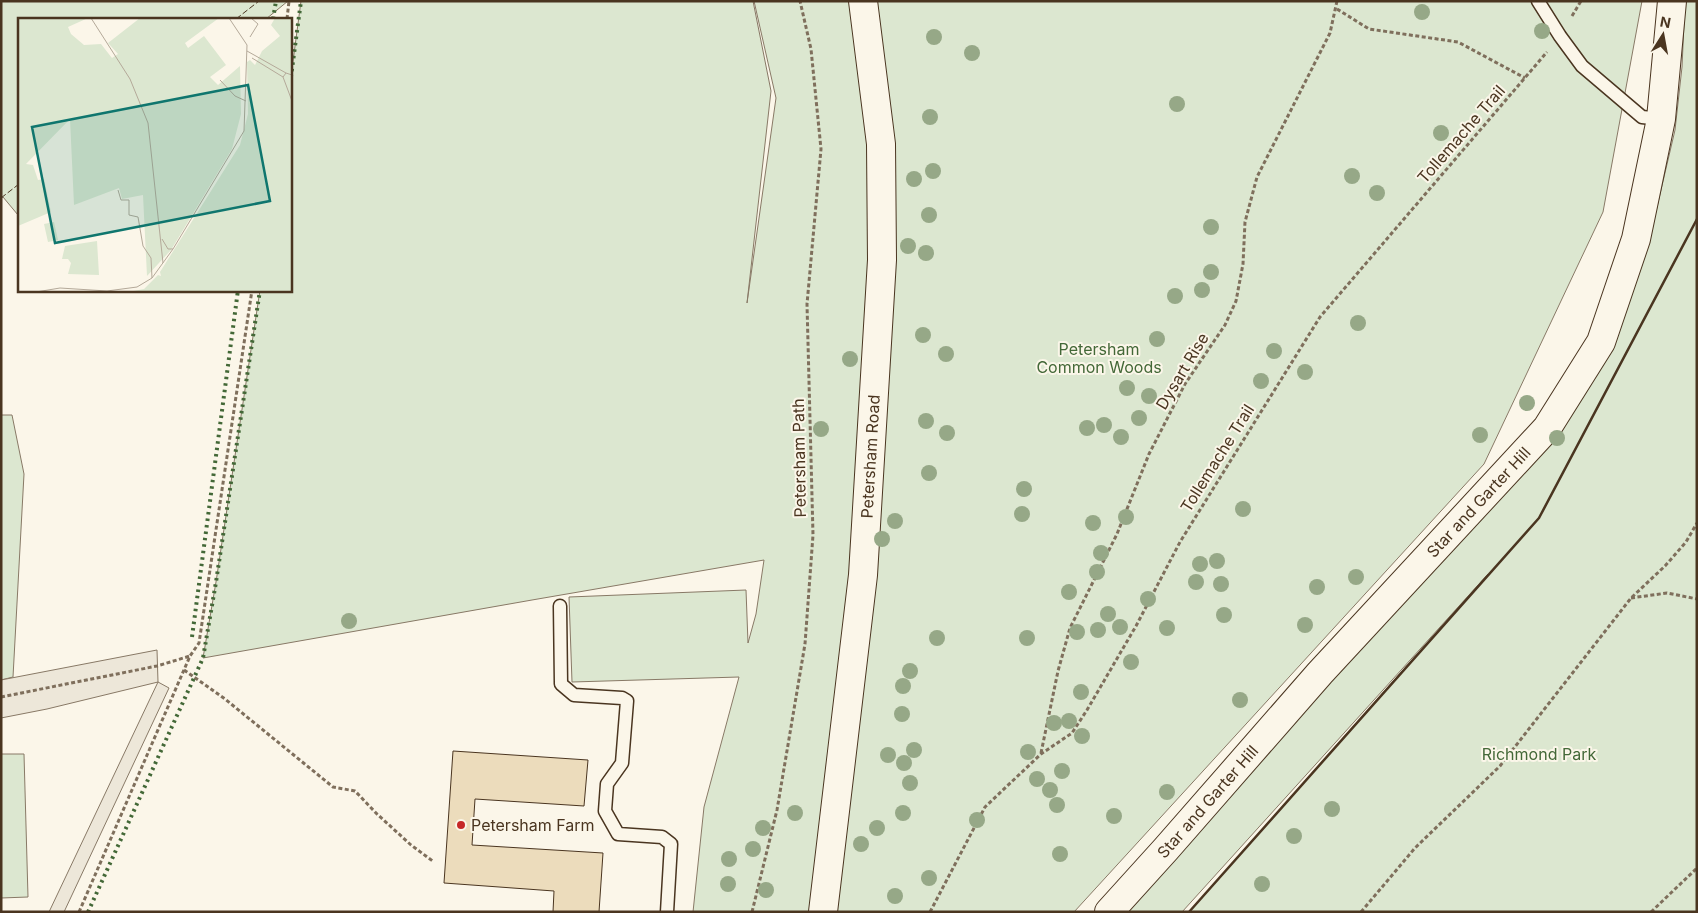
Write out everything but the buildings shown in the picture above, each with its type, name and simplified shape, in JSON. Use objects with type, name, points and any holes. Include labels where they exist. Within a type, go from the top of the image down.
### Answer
[{"type":"main road","name":"Petersham Road","points":[[823,912],[863,575],[882,260],[881,144],[863,1]]},
{"type":"main road","name":"Star and Garter Hill","points":[[1109,912],[1320,673],[1547,428],[1601,342],[1636,239],[1661,120],[1672,1]]},
{"type":"lane","points":[[1538,1],[1582,66],[1642,117],[1661,120]]},
{"type":"lane","points":[[560,606],[561,684],[574,695],[622,698],[626,701],[622,763],[607,784],[605,810],[618,834],[662,837],[671,844],[667,912]]},
{"type":"path","points":[[287,18],[290,1]]},
{"type":"path","name":"Petersham Path","points":[[752,912],[777,810],[801,664],[813,535],[808,304],[821,149],[811,49],[800,1]]},
{"type":"path","name":"Dysart Rise","points":[[1041,754],[1058,671],[1070,628],[1117,534],[1149,454],[1185,384],[1225,324],[1236,301],[1244,264],[1245,222],[1257,177],[1330,34],[1337,1]]},
{"type":"path","points":[[1336,9],[1369,29],[1458,42],[1526,78]]},
{"type":"path","name":"Tollemache Trail","points":[[930,912],[986,807],[1041,754],[1072,733],[1136,626],[1180,542],[1320,317],[1560,36]]},
{"type":"path","points":[[79,912],[190,656],[199,643],[252,291]]},
{"type":"path","points":[[1361,912],[1415,848],[1500,766],[1631,598],[1686,542],[1697,523]]},
{"type":"path","points":[[1631,598],[1667,593],[1697,599]]},
{"type":"path","points":[[1,697],[156,666],[190,656]]},
{"type":"path","points":[[184,670],[225,699],[333,787],[355,791],[410,845],[434,862]]},
{"type":"path","points":[[1651,912],[1697,868]]},
{"type":"green space","points":[[1,1],[288,1],[267,18],[18,18],[18,215],[3,197],[1,198]]},
{"type":"green space","name":"Petersham Common Woods","points":[[301,1],[753,1],[771,91],[747,303],[776,98],[754,1],[1642,1],[1603,212],[1484,464],[1074,912],[693,912],[704,807],[739,677],[572,682],[569,597],[746,590],[748,643],[756,614],[764,560],[203,658],[260,291],[291,291],[291,76]]},
{"type":"green space","name":"Richmond Park","points":[[1685,1],[1697,1],[1697,912],[1189,912],[1488,574],[1182,912],[1125,912],[1330,681],[1551,442],[1616,341],[1653,224],[1675,130],[1682,67]]},
{"type":"green space","points":[[1,415],[12,415],[24,474],[13,677],[1,680]]},
{"type":"green space","points":[[1,754],[24,754],[28,897],[1,898]]},
{"type":"shaded area","points":[[157,650],[158,682],[47,709],[1,718],[1,680]]},
{"type":"shaded area","points":[[158,682],[169,688],[64,912],[49,912]]},
{"type":"hedge","points":[[273,18],[276,1]]},
{"type":"hedge","points":[[291,76],[301,1]]},
{"type":"hedge","points":[[192,637],[238,291]]},
{"type":"hedge","points":[[88,912],[203,658],[260,291]]},
{"type":"fence","points":[[237,18],[259,1]]},
{"type":"fence","points":[[1,198],[18,185]]},
{"type":"wall","points":[[1189,912],[1539,518],[1697,219]]},
{"type":"place","name":"Petersham Farm","points":[[461,825]]}]
